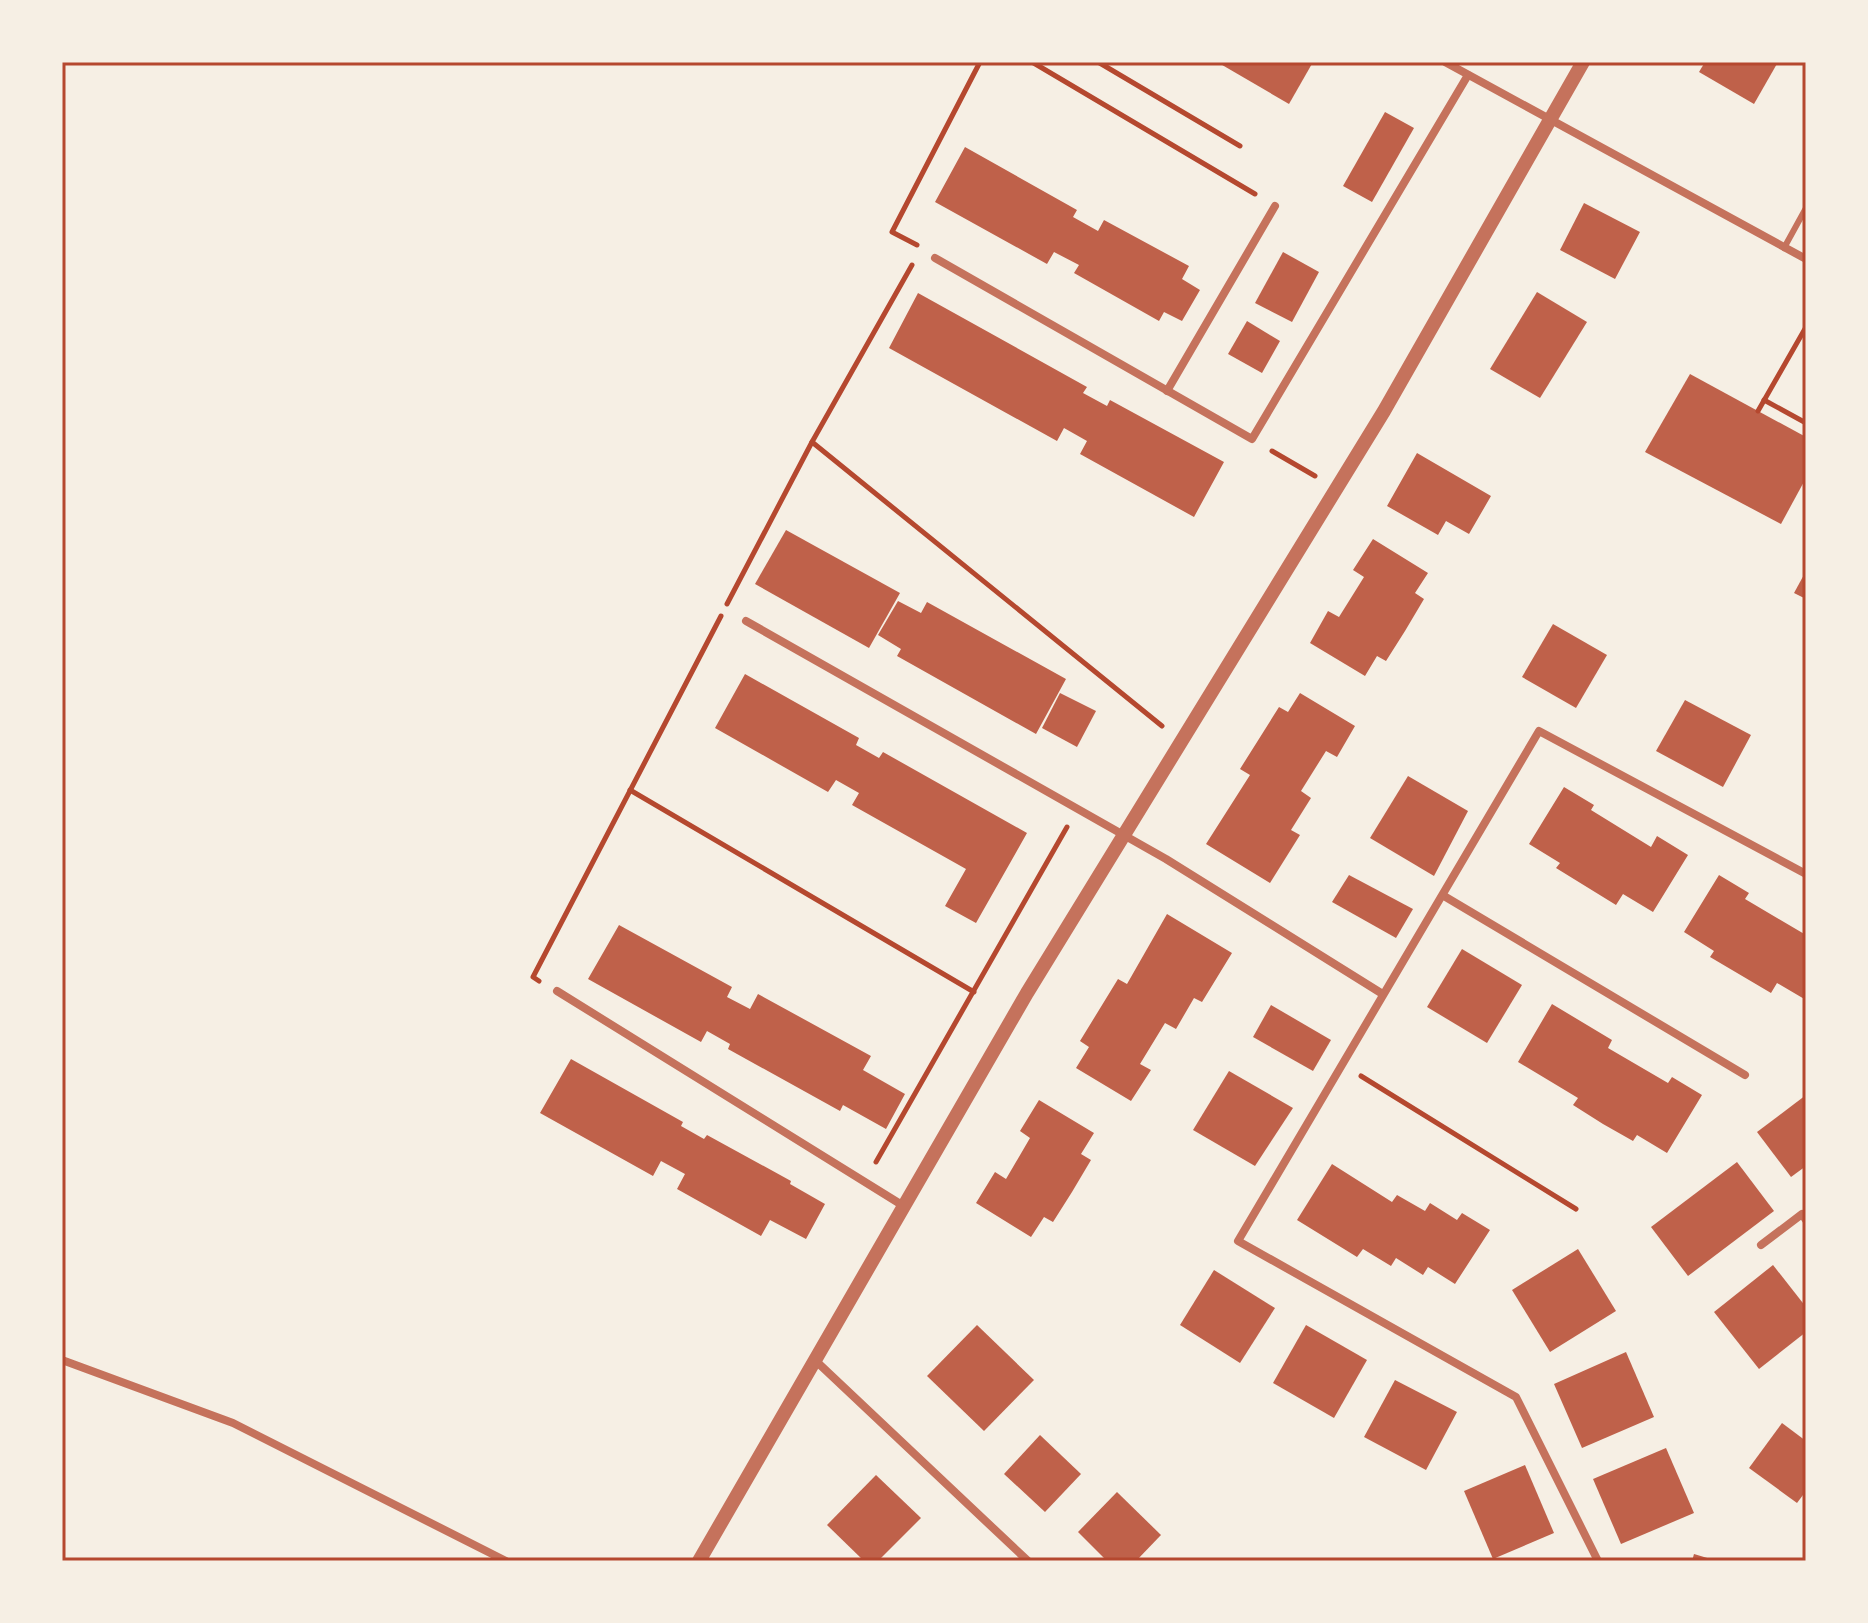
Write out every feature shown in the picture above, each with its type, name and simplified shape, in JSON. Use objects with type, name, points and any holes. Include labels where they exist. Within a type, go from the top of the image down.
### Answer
[{"type":"street","points":[[1445,62],[1806,259]]},
{"type":"street","points":[[699,1561],[817,1362],[902,1205],[1337,488],[1583,62]]},
{"type":"street","points":[[935,258],[1252,439],[1468,75]]},
{"type":"street","points":[[1167,391],[1275,206]]},
{"type":"street","points":[[746,621],[1166,859],[1381,993]]},
{"type":"street","points":[[1598,1561],[1516,1397],[1238,1241],[1381,993],[1444,896],[1539,731],[1806,874]]},
{"type":"street","points":[[1444,896],[1745,1075]]},
{"type":"street","points":[[557,991],[902,1205]]},
{"type":"street","points":[[1761,1245],[1802,1214],[1806,1220]]},
{"type":"street","points":[[62,1360],[233,1423],[506,1561]]},
{"type":"street","points":[[817,1362],[1028,1561]]},
{"type":"lane","points":[[1784,248],[1806,208]]},
{"type":"path","points":[[935,258],[892,232],[980,62]]},
{"type":"path","points":[[1032,62],[1275,206]]},
{"type":"path","points":[[1098,62],[1240,146]]},
{"type":"path","points":[[557,991],[533,977],[812,442],[922,248]]},
{"type":"path","points":[[1758,411],[1806,327]]},
{"type":"path","points":[[1764,400],[1806,423]]},
{"type":"path","points":[[1252,439],[1337,488]]},
{"type":"path","points":[[812,442],[1181,742]]},
{"type":"path","points":[[725,609],[746,621]]},
{"type":"path","points":[[630,790],[974,992]]},
{"type":"path","points":[[863,1183],[1077,810]]},
{"type":"path","points":[[1340,1063],[1576,1209]]},
{"type":"building","points":[[1217,62],[1313,62],[1289,104]]},
{"type":"building","points":[[1705,62],[1778,62],[1754,104],[1699,72]]},
{"type":"building","points":[[1385,112],[1414,128],[1372,202],[1343,186]]},
{"type":"building","points":[[965,147],[1077,210],[1073,217],[1098,231],[1104,220],[1189,266],[1182,279],[1200,290],[1182,321],[1164,312],[1159,321],[1074,273],[1079,265],[1054,252],[1047,264],[935,202]]},
{"type":"building","points":[[1584,203],[1640,232],[1615,279],[1560,250]]},
{"type":"building","points":[[1283,252],[1319,272],[1292,322],[1255,303]]},
{"type":"building","points":[[1537,292],[1587,322],[1540,398],[1490,369]]},
{"type":"building","points":[[918,293],[1087,387],[1083,393],[1107,406],[1110,400],[1224,462],[1194,517],[1080,454],[1087,441],[1064,428],[1057,441],[889,348]]},
{"type":"building","points":[[1247,321],[1280,341],[1262,373],[1228,354]]},
{"type":"building","points":[[1690,374],[1806,437],[1806,478],[1781,524],[1645,452]]},
{"type":"building","points":[[1417,453],[1491,496],[1469,534],[1446,521],[1438,535],[1387,506]]},
{"type":"building","points":[[786,530],[900,593],[869,648],[755,584]]},
{"type":"building","points":[[1373,539],[1428,573],[1415,593],[1424,599],[1405,631],[1386,661],[1377,656],[1365,676],[1310,643],[1328,611],[1339,617],[1364,577],[1353,570]]},
{"type":"building","points":[[1806,571],[1806,599],[1794,593]]},
{"type":"building","points":[[898,601],[921,613],[927,602],[1066,679],[1036,734],[897,656],[901,649],[878,635]]},
{"type":"building","points":[[1553,624],[1607,655],[1576,708],[1522,677]]},
{"type":"building","points":[[745,674],[859,738],[856,745],[879,758],[883,752],[1027,833],[976,923],[945,906],[966,869],[852,805],[859,793],[836,780],[828,792],[715,728]]},
{"type":"building","points":[[1060,693],[1096,711],[1077,747],[1042,728]]},
{"type":"building","points":[[1300,693],[1355,726],[1337,757],[1326,751],[1301,791],[1311,798],[1291,830],[1300,835],[1270,883],[1206,844],[1250,775],[1240,769],[1279,707],[1288,712]]},
{"type":"building","points":[[1685,700],[1751,735],[1723,787],[1656,751]]},
{"type":"building","points":[[1408,776],[1468,811],[1434,876],[1370,838]]},
{"type":"building","points":[[1564,787],[1594,805],[1591,810],[1651,847],[1657,836],[1688,855],[1653,912],[1623,894],[1616,905],[1556,868],[1560,863],[1529,844]]},
{"type":"building","points":[[1349,875],[1413,909],[1396,938],[1332,902]]},
{"type":"building","points":[[1719,875],[1749,893],[1745,899],[1806,935],[1806,1000],[1777,983],[1771,993],[1710,957],[1714,951],[1684,932]]},
{"type":"building","points":[[1167,914],[1232,953],[1202,1002],[1194,998],[1176,1029],[1165,1023],[1140,1064],[1151,1070],[1131,1101],[1076,1068],[1089,1047],[1080,1041],[1118,979],[1127,984]]},
{"type":"building","points":[[619,925],[732,987],[727,997],[750,1009],[758,994],[871,1056],[863,1070],[905,1094],[886,1129],[843,1105],[840,1111],[728,1049],[730,1044],[707,1031],[701,1042],[588,979]]},
{"type":"building","points":[[1462,949],[1522,985],[1487,1043],[1427,1007]]},
{"type":"building","points":[[1552,1004],[1612,1040],[1608,1048],[1668,1083],[1672,1077],[1702,1095],[1667,1153],[1637,1135],[1633,1141],[1603,1124],[1573,1105],[1578,1098],[1518,1062]]},
{"type":"building","points":[[1271,1005],[1331,1040],[1313,1071],[1253,1037]]},
{"type":"building","points":[[571,1059],[683,1122],[681,1126],[704,1139],[707,1135],[791,1181],[790,1184],[825,1204],[806,1239],[770,1220],[761,1236],[677,1189],[685,1174],[661,1161],[653,1176],[540,1113]]},
{"type":"building","points":[[1229,1071],[1293,1108],[1255,1166],[1193,1130]]},
{"type":"building","points":[[1806,1095],[1806,1166],[1791,1177],[1757,1132]]},
{"type":"building","points":[[1039,1100],[1094,1133],[1081,1154],[1091,1160],[1072,1192],[1053,1222],[1044,1217],[1031,1237],[976,1203],[995,1172],[1006,1179],[1030,1138],[1020,1131]]},
{"type":"building","points":[[1737,1162],[1774,1211],[1688,1276],[1651,1227]]},
{"type":"building","points":[[1332,1164],[1392,1202],[1397,1195],[1425,1211],[1430,1203],[1457,1220],[1462,1213],[1490,1230],[1455,1284],[1428,1267],[1423,1275],[1396,1258],[1391,1266],[1363,1249],[1357,1257],[1297,1220]]},
{"type":"building","points":[[1578,1249],[1616,1311],[1550,1352],[1512,1290]]},
{"type":"building","points":[[1773,1265],[1806,1307],[1806,1332],[1759,1369],[1714,1312]]},
{"type":"building","points":[[1214,1270],[1275,1308],[1240,1363],[1180,1325]]},
{"type":"building","points":[[977,1325],[1034,1380],[984,1431],[927,1376]]},
{"type":"building","points":[[1306,1325],[1367,1360],[1334,1418],[1273,1383]]},
{"type":"building","points":[[1626,1352],[1654,1417],[1582,1448],[1554,1384]]},
{"type":"building","points":[[1395,1380],[1457,1412],[1426,1470],[1364,1437]]},
{"type":"building","points":[[1782,1423],[1806,1441],[1806,1491],[1797,1503],[1749,1468]]},
{"type":"building","points":[[1040,1435],[1081,1474],[1045,1512],[1004,1474]]},
{"type":"building","points":[[1666,1448],[1694,1513],[1621,1544],[1593,1479]]},
{"type":"building","points":[[1525,1465],[1554,1533],[1493,1559],[1464,1491]]},
{"type":"building","points":[[876,1475],[921,1518],[878,1561],[864,1561],[827,1525]]},
{"type":"building","points":[[1117,1492],[1161,1535],[1136,1561],[1107,1561],[1078,1532]]},
{"type":"building","points":[[1694,1554],[1714,1560],[1714,1561],[1692,1561]]}]
